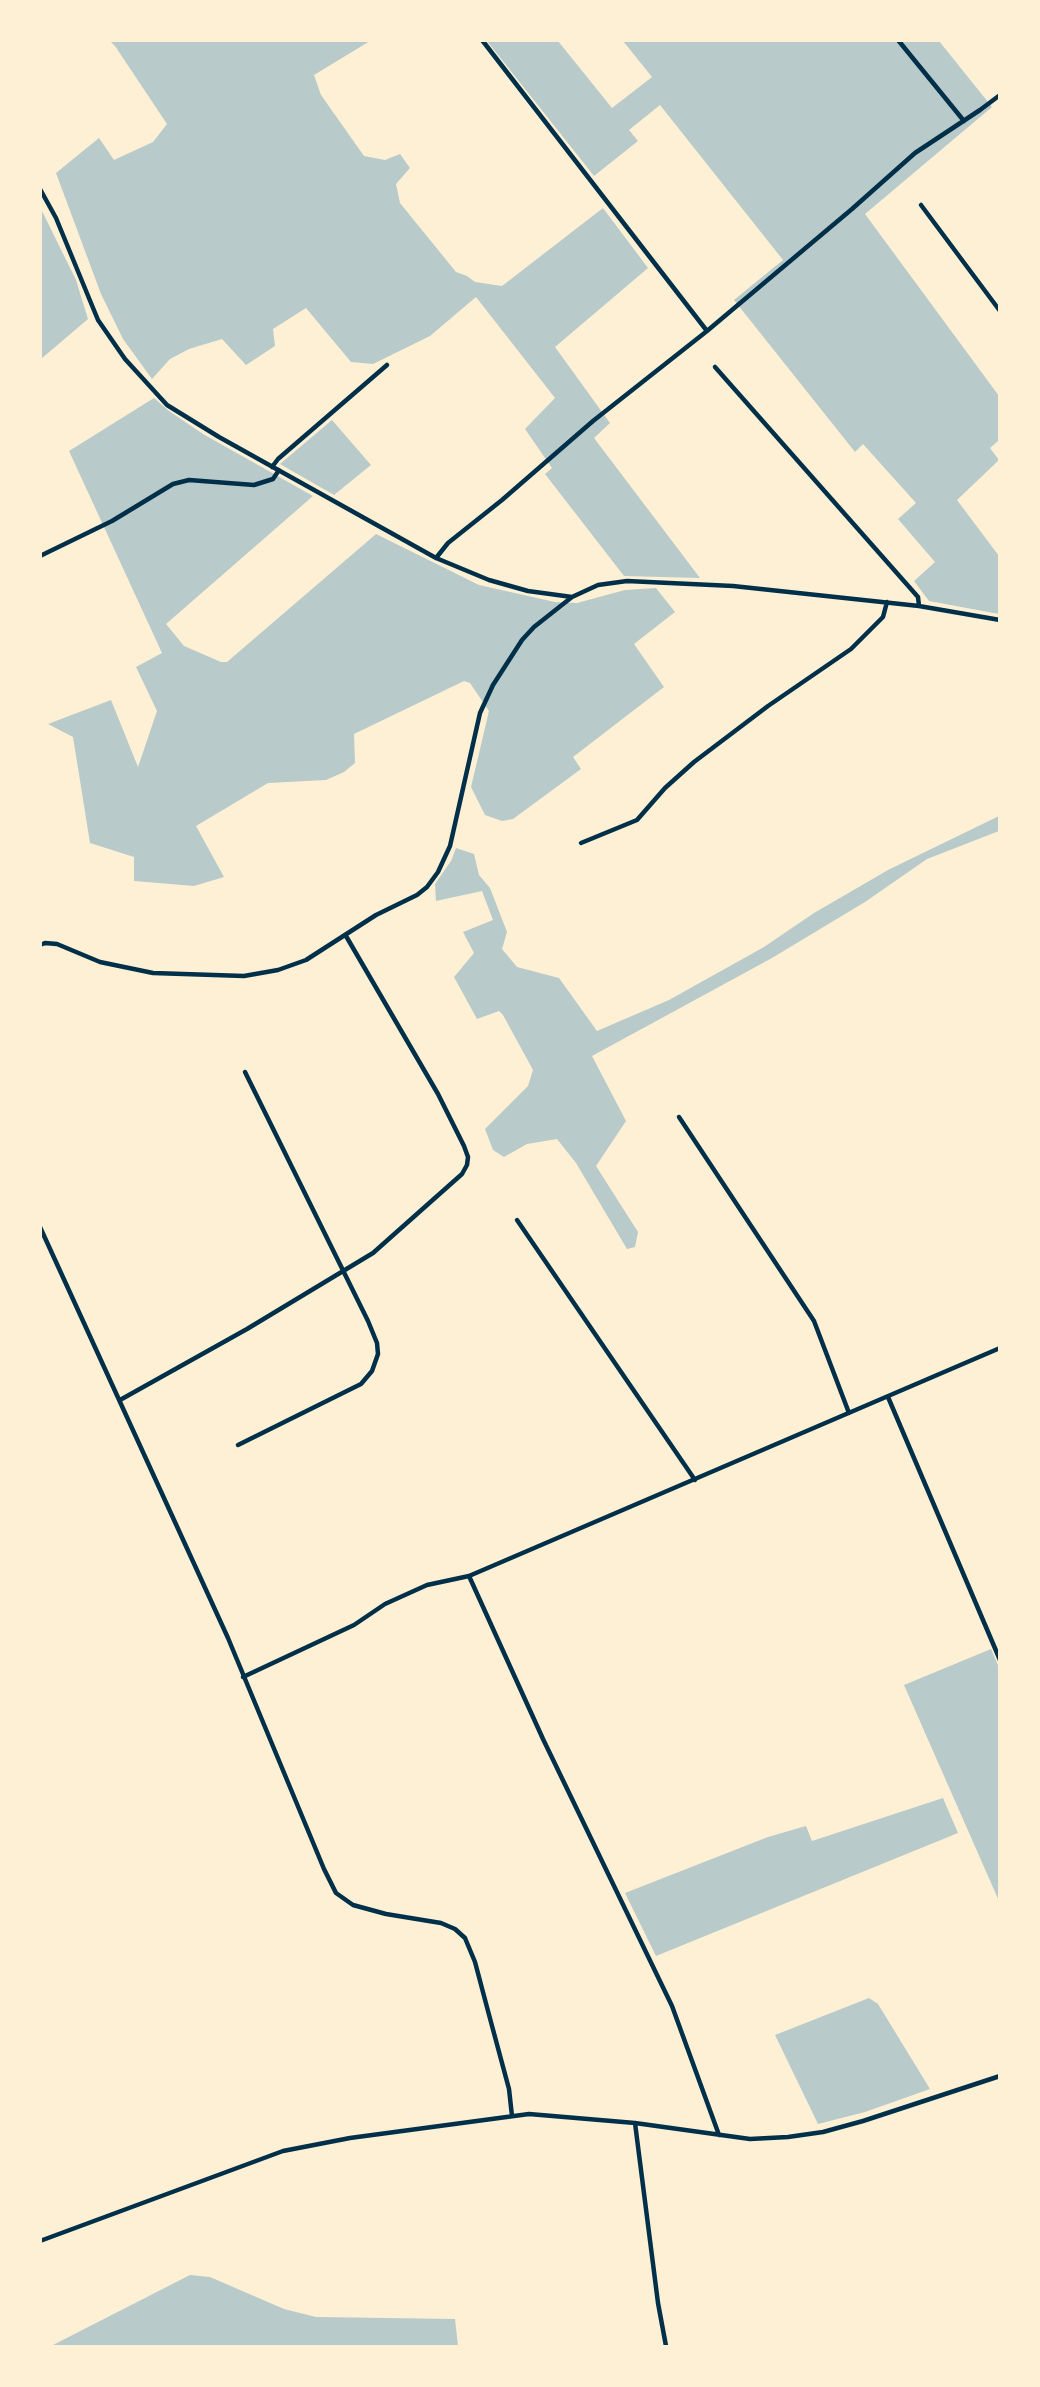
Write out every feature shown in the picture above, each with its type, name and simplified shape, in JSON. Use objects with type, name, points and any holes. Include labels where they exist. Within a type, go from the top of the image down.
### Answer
[{"type":"street","points":[[482,40],[707,331]]},
{"type":"street","points":[[898,40],[963,121]]},
{"type":"street","points":[[436,558],[448,543],[502,500],[593,421],[707,331],[915,153],[999,95]]},
{"type":"street","points":[[40,189],[56,218],[98,320],[125,359],[167,405],[184,417],[436,558],[489,580],[528,591],[572,597]]},
{"type":"street","points":[[921,205],[999,311]]},
{"type":"street","points":[[272,467],[278,459],[387,365]]},
{"type":"street","points":[[715,367],[918,597],[919,606]]},
{"type":"street","points":[[40,556],[112,521],[173,484],[189,480],[254,485],[273,478],[279,470]]},
{"type":"street","points":[[40,945],[57,944],[99,962],[153,973],[244,976],[278,970],[306,960],[376,915],[417,895],[427,887],[438,872],[450,846],[480,712],[493,685],[522,640],[572,597],[598,585],[627,581],[733,586],[888,602],[999,620]]},
{"type":"street","points":[[580,843],[637,820],[665,788],[694,762],[768,706],[851,649],[883,617],[888,602]]},
{"type":"street","points":[[120,1400],[247,1329],[373,1253],[462,1174],[467,1165],[468,1157],[438,1094],[346,936]]},
{"type":"street","points":[[238,1446],[360,1384],[372,1371],[378,1354],[377,1343],[344,1271],[275,1136],[245,1071]]},
{"type":"street","points":[[679,1117],[814,1321],[849,1413]]},
{"type":"street","points":[[518,1220],[695,1479]]},
{"type":"street","points":[[40,1227],[120,1400],[336,1893],[353,1905],[441,1923],[455,1929],[465,1938],[475,1962],[509,2089],[512,2116]]},
{"type":"street","points":[[243,1677],[354,1625],[385,1604],[427,1585],[469,1576],[999,1348]]},
{"type":"street","points":[[888,1397],[999,1660]]},
{"type":"street","points":[[469,1576],[543,1739],[672,2006],[719,2135]]},
{"type":"street","points":[[40,2241],[283,2151],[396,2131],[529,2114],[635,2123],[750,2139],[789,2137],[823,2132],[863,2121],[999,2076]]},
{"type":"street","points":[[635,2123],[666,2346]]},
{"type":"shaded area","points":[[110,41],[370,41],[314,75],[321,95],[364,156],[385,160],[400,154],[410,168],[396,184],[400,203],[456,272],[475,282],[502,286],[603,208],[648,268],[555,347],[610,423],[594,438],[700,578],[624,576],[545,474],[552,468],[525,429],[555,398],[476,297],[430,336],[373,364],[351,362],[306,308],[273,329],[275,346],[246,365],[222,339],[189,349],[170,359],[152,379],[123,339],[101,294],[56,173],[99,138],[114,160],[153,142],[167,124]]},
{"type":"shaded area","points":[[487,41],[558,41],[612,108],[652,77],[623,41],[939,41],[992,107],[865,214],[999,396],[999,440],[990,448],[999,460],[957,500],[999,556],[999,614],[929,601],[914,581],[935,562],[898,519],[916,503],[863,444],[855,452],[734,300],[783,260],[660,105],[629,130],[638,141],[594,176]]},
{"type":"shaded area","points":[[41,209],[76,280],[88,319],[41,359]]},
{"type":"shaded area","points":[[154,398],[203,434],[313,496],[166,624],[184,646],[221,662],[227,662],[376,534],[479,585],[555,602],[577,603],[625,590],[656,588],[675,612],[634,644],[664,687],[573,757],[581,769],[513,819],[502,821],[485,815],[471,787],[489,711],[470,683],[464,681],[354,734],[355,763],[344,772],[326,780],[268,783],[196,826],[224,877],[194,886],[134,881],[134,857],[90,843],[73,737],[48,724],[111,700],[138,767],[157,711],[136,667],[162,653],[69,451]]},
{"type":"shaded area","points":[[332,420],[371,465],[334,495],[280,464]]},
{"type":"shaded area","points":[[999,816],[999,831],[927,859],[865,902],[772,958],[592,1056],[626,1121],[596,1166],[638,1232],[635,1247],[627,1249],[576,1163],[557,1139],[527,1144],[504,1157],[493,1150],[485,1129],[528,1086],[533,1070],[503,1015],[499,1011],[477,1019],[454,977],[474,953],[463,932],[493,920],[482,891],[436,901],[435,884],[451,861],[456,848],[474,854],[479,875],[490,888],[507,932],[502,949],[517,967],[559,978],[597,1031],[669,1000],[764,947],[814,913],[888,870]]},
{"type":"shaded area","points":[[991,1649],[1000,1670],[999,1901],[904,1685]]},
{"type":"shaded area","points":[[943,1798],[958,1833],[656,1956],[625,1893],[768,1837],[806,1826],[812,1841]]},
{"type":"shaded area","points":[[869,1998],[878,2004],[930,2089],[865,2112],[818,2124],[775,2035]]},
{"type":"shaded area","points":[[190,2275],[210,2277],[284,2309],[316,2317],[455,2319],[458,2346],[51,2346]]}]
